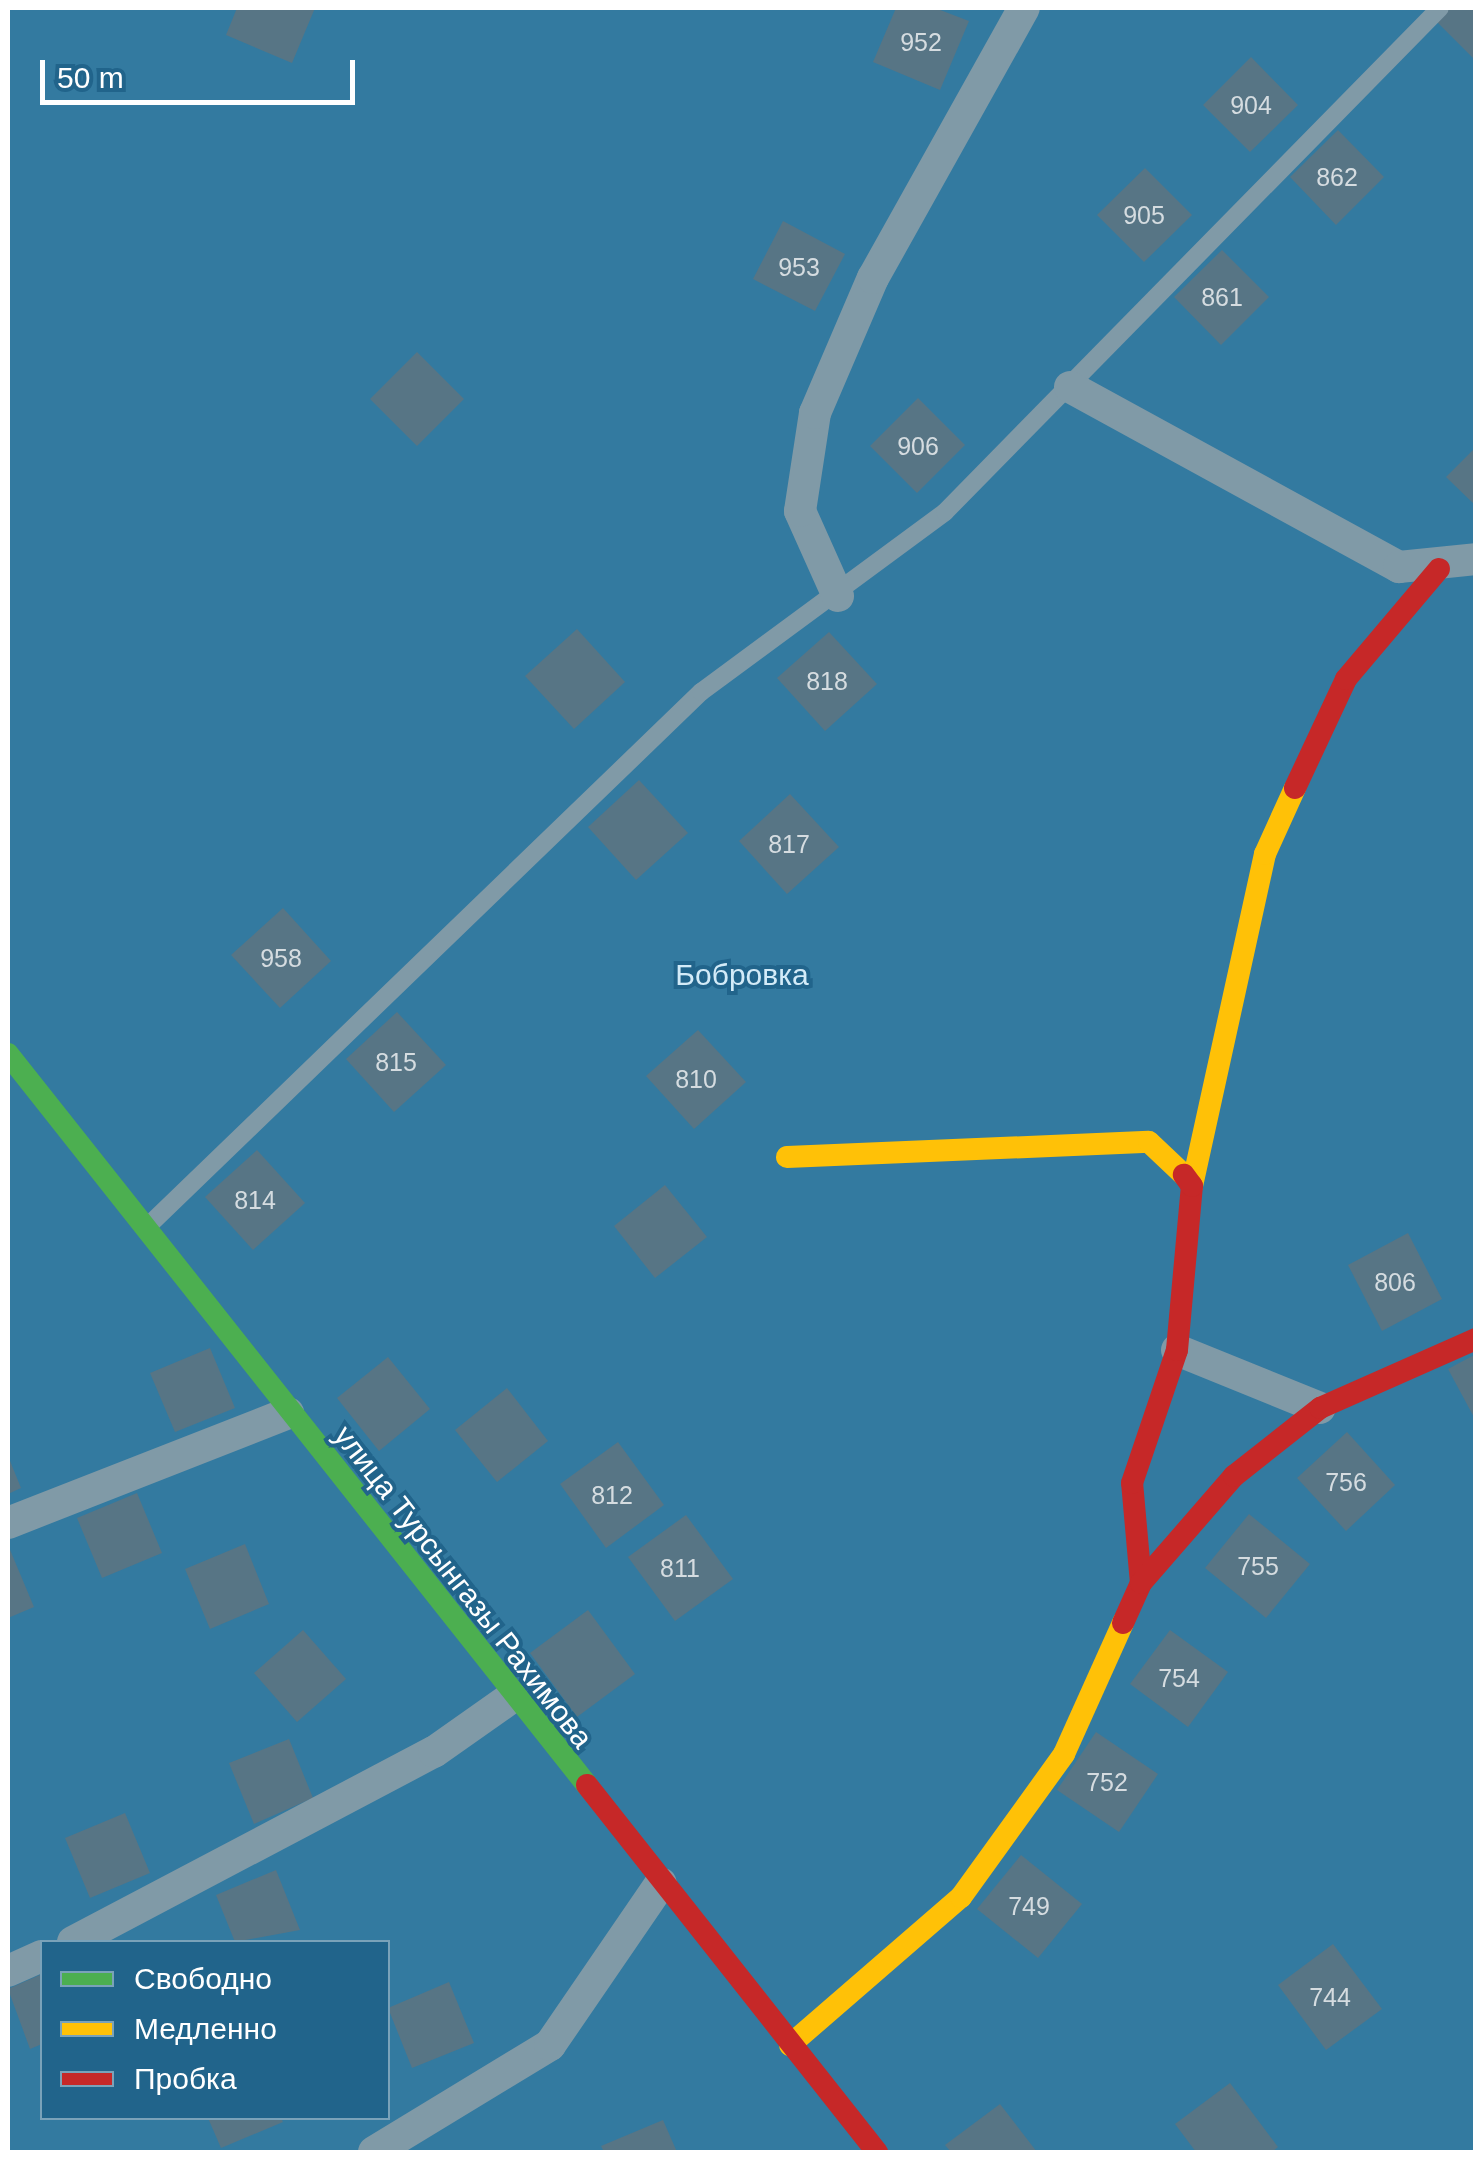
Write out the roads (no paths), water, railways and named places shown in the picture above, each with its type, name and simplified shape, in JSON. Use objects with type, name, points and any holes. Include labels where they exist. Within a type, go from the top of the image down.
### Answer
[{"type":"street","points":[[838,596],[800,511],[814,413],[873,278],[1013,14]]},
{"type":"street","points":[[1070,387],[1399,567],[1440,570],[1476,559]]},
{"type":"street","points":[[1141,1583],[1132,1483],[1177,1350],[1192,1186],[1265,854],[1346,679],[1440,570]]},
{"type":"street","name":"улица Турсынгазы Рахимова","points":[[8,1054],[512,1698],[877,2152]]},
{"type":"street","points":[[786,1157],[1149,1142],[1192,1186]]},
{"type":"street","points":[[790,2045],[961,1897],[1064,1754],[1141,1583],[1234,1476],[1320,1408],[1476,1340]]},
{"type":"street","points":[[1177,1350],[1320,1408]]},
{"type":"street","points":[[8,1523],[288,1414]]},
{"type":"street","points":[[77,1940],[434,1752],[512,1698]]},
{"type":"street","points":[[374,2152],[550,2045],[661,1883]]},
{"type":"street","points":[[8,1970],[40,1957]]},
{"type":"lane","points":[[144,1230],[701,692],[838,596],[945,512],[1440,8]]},
{"type":"park label","name":"Бобровка","points":[[742,975]]}]
